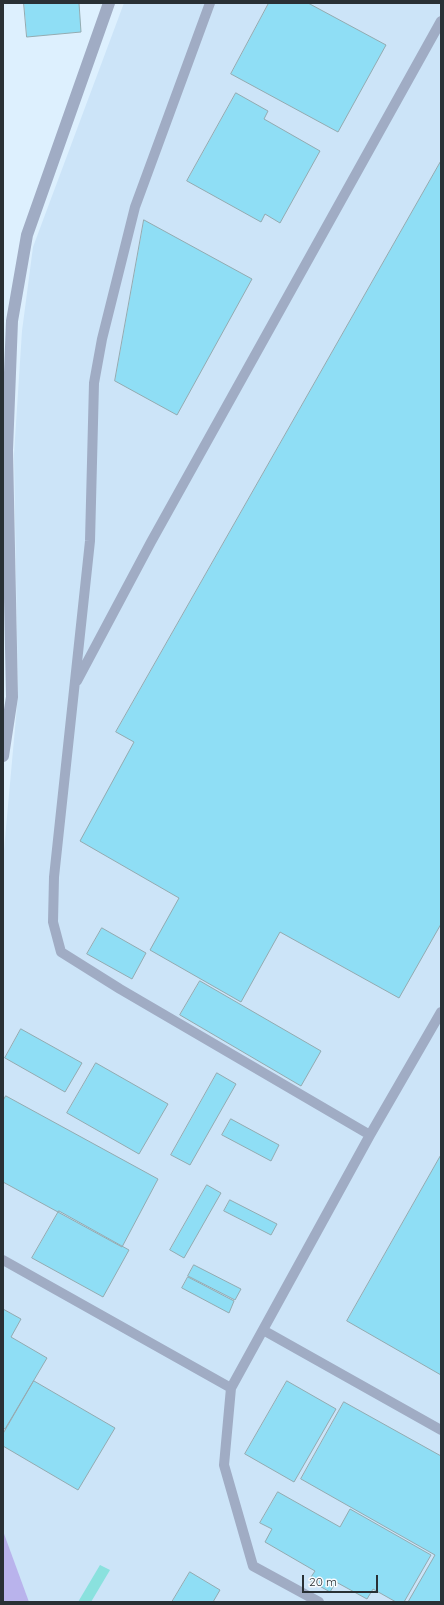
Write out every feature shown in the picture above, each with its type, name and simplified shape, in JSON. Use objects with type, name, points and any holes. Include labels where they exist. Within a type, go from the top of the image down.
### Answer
[{"type":"street","points":[[3,756],[12,697],[7,450],[12,321],[27,235],[109,3]]},
{"type":"lane","points":[[210,3],[135,207],[102,339],[94,383],[90,541],[54,877],[53,922],[61,952],[126,993],[370,1136]]},
{"type":"lane","points":[[74,686],[151,542],[441,21]]},
{"type":"lane","points":[[319,1602],[254,1566],[224,1465],[231,1388],[370,1136],[441,1012]]},
{"type":"lane","points":[[3,1260],[231,1388]]},
{"type":"lane","points":[[263,1330],[441,1430]]},
{"type":"shaded area","points":[[124,3],[441,3],[441,1602],[3,1602],[3,861],[18,695],[14,454],[22,331],[33,247]]},
{"type":"shaded area","points":[[3,1531],[29,1602],[3,1602]]},
{"type":"shaded area","points":[[100,1565],[110,1570],[91,1602],[78,1602]]},
{"type":"building","points":[[24,3],[79,3],[81,32],[27,37]]},
{"type":"building","points":[[269,3],[308,3],[386,45],[338,132],[231,74]]},
{"type":"building","points":[[236,93],[268,111],[264,119],[320,151],[280,223],[265,214],[261,222],[187,181]]},
{"type":"building","points":[[441,161],[441,924],[399,998],[280,932],[241,1002],[150,950],[179,898],[80,841],[134,742],[116,732]]},
{"type":"building","points":[[144,220],[252,279],[177,415],[115,381]]},
{"type":"building","points":[[102,928],[146,953],[132,979],[87,954]]},
{"type":"building","points":[[200,981],[321,1051],[301,1086],[180,1015]]},
{"type":"building","points":[[21,1029],[82,1063],[65,1092],[5,1058]]},
{"type":"building","points":[[96,1063],[168,1104],[139,1154],[67,1113]]},
{"type":"building","points":[[217,1073],[236,1084],[190,1165],[171,1155]]},
{"type":"building","points":[[6,1096],[158,1179],[122,1247],[3,1182],[3,1101]]},
{"type":"building","points":[[231,1119],[279,1145],[271,1161],[222,1135]]},
{"type":"building","points":[[441,1155],[441,1375],[347,1321]]},
{"type":"building","points":[[207,1185],[221,1193],[184,1258],[170,1250]]},
{"type":"building","points":[[230,1200],[277,1224],[271,1235],[224,1211]]},
{"type":"building","points":[[59,1211],[129,1250],[103,1297],[32,1258]]},
{"type":"building","points":[[194,1265],[241,1289],[235,1300],[188,1276]]},
{"type":"building","points":[[188,1277],[234,1301],[229,1313],[182,1288]]},
{"type":"building","points":[[3,1309],[21,1319],[11,1337],[47,1358],[5,1429],[3,1428]]},
{"type":"building","points":[[34,1381],[115,1428],[78,1490],[3,1446],[3,1434]]},
{"type":"building","points":[[287,1381],[336,1409],[294,1482],[245,1454]]},
{"type":"building","points":[[344,1402],[441,1456],[441,1602],[408,1602],[435,1555],[301,1479]]},
{"type":"building","points":[[278,1492],[340,1527],[350,1509],[431,1555],[404,1602],[396,1602],[373,1589],[367,1599],[336,1582],[330,1592],[309,1580],[315,1571],[265,1542],[272,1529],[260,1523]]},
{"type":"building","points":[[190,1572],[220,1590],[213,1602],[172,1602]]}]
